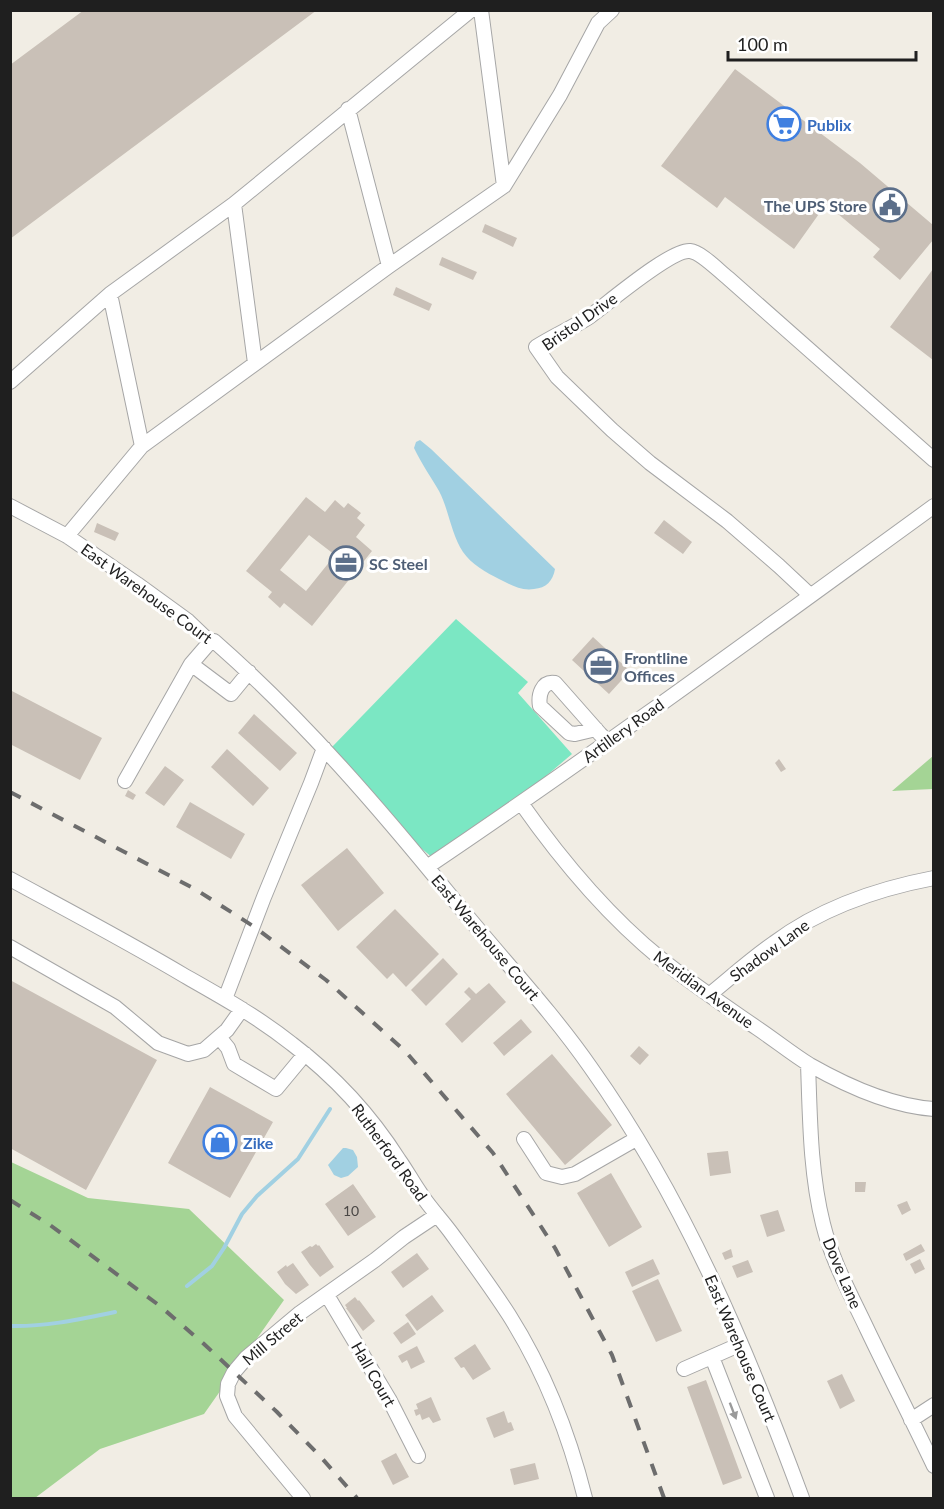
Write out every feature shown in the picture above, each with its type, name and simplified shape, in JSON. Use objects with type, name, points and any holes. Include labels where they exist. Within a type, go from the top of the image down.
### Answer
[{"type":"street","points":[[10,382],[110,294],[234,204],[471,10]]},
{"type":"street","points":[[481,10],[504,186]]},
{"type":"street","points":[[67,536],[142,446],[389,266],[504,186],[560,94],[598,23],[612,10]]},
{"type":"street","points":[[348,109],[389,266]]},
{"type":"street","points":[[234,204],[255,363]]},
{"type":"street","name":"Bristol Drive","points":[[810,595],[727,521],[650,463],[612,430],[557,377],[536,347],[586,318],[668,259],[693,251],[728,278],[933,460]]},
{"type":"street","points":[[110,294],[142,446]]},
{"type":"street","name":"East Warehouse Court","points":[[10,506],[67,536],[137,584],[180,615],[210,642],[214,641],[249,672],[324,748],[532,991],[609,1094],[690,1235],[741,1344],[802,1498]]},
{"type":"street","name":"Artillery Road","points":[[427,867],[608,742],[933,506]]},
{"type":"street","points":[[125,781],[192,664],[210,642]]},
{"type":"street","points":[[192,664],[231,694],[249,672]]},
{"type":"street","points":[[596,729],[575,734],[569,733],[540,706],[539,695],[543,688],[551,682],[555,683],[608,742]]},
{"type":"street","points":[[225,999],[324,748]]},
{"type":"street","name":"Meridian Avenue","points":[[521,803],[552,846],[615,917],[660,959],[808,1064],[850,1085],[890,1101],[933,1109]]},
{"type":"street","name":"Shadow Lane","points":[[709,995],[774,943],[821,914],[876,891],[933,878]]},
{"type":"street","name":"Rutherford Road","points":[[10,879],[258,1018],[341,1087],[399,1159],[421,1195],[509,1315],[550,1392],[565,1430],[585,1498]]},
{"type":"street","points":[[10,947],[115,1007],[158,1042],[188,1054],[204,1050],[227,1030],[242,1008]]},
{"type":"street","points":[[219,1037],[228,1048],[234,1064],[276,1089],[304,1054]]},
{"type":"street","name":"Dove Lane","points":[[808,1064],[812,1146],[817,1196],[823,1224],[845,1284],[933,1466]]},
{"type":"street","points":[[524,1139],[546,1173],[562,1177],[575,1174],[636,1139]]},
{"type":"street","name":"Mill Street","points":[[303,1498],[235,1416],[226,1388],[233,1374],[246,1358],[300,1313],[437,1215]]},
{"type":"street","name":"Hall Court","points":[[327,1295],[389,1399],[418,1456]]},
{"type":"street","points":[[684,1369],[741,1344]]},
{"type":"street","points":[[712,1357],[763,1498]]},
{"type":"street","points":[[911,1420],[933,1405]]},
{"type":"green space","points":[[456,619],[528,682],[518,693],[572,754],[441,865],[407,836],[332,747]]},
{"type":"green space","points":[[933,756],[933,789],[892,791]]},
{"type":"green space","points":[[11,1162],[88,1198],[189,1209],[284,1300],[204,1414],[100,1449],[35,1498],[11,1498]]},
{"type":"water","points":[[420,440],[555,569],[548,583],[534,589],[516,587],[484,571],[466,556],[456,538],[439,491],[414,448],[416,442]]},
{"type":"water","points":[[343,1148],[353,1150],[357,1157],[358,1167],[348,1176],[341,1178],[334,1175],[328,1165]]},
{"type":"building","points":[[84,10],[317,10],[10,239],[10,65]]},
{"type":"building","points":[[735,69],[860,163],[933,225],[933,240],[900,280],[873,257],[880,249],[826,204],[794,249],[725,197],[717,208],[661,166]]},
{"type":"building","points":[[485,224],[517,238],[513,247],[482,232]]},
{"type":"building","points":[[442,257],[477,272],[473,280],[439,265]]},
{"type":"building","points":[[933,269],[933,360],[890,327]]},
{"type":"building","points":[[396,287],[432,304],[429,311],[393,295]]},
{"type":"building","name":"SC Steel","points":[[306,497],[325,512],[335,500],[344,508],[348,503],[361,513],[357,518],[365,525],[356,537],[372,551],[312,626],[284,603],[280,608],[268,597],[272,592],[246,571]],"holes":[[[309,535],[335,555],[306,591],[280,570]]]},
{"type":"building","points":[[664,520],[692,542],[683,554],[654,533]]},
{"type":"building","points":[[97,523],[119,533],[115,541],[94,532]]},
{"type":"building","name":"Frontline Offices","points":[[593,637],[630,671],[609,694],[572,660]]},
{"type":"building","points":[[10,690],[102,738],[80,780],[10,744]]},
{"type":"building","points":[[254,714],[297,753],[280,771],[238,733]]},
{"type":"building","points":[[227,749],[269,788],[253,806],[211,767]]},
{"type":"building","points":[[779,759],[786,769],[781,772],[775,763]]},
{"type":"building","points":[[165,766],[184,780],[164,806],[145,793]]},
{"type":"building","points":[[128,790],[136,795],[133,800],[125,796]]},
{"type":"building","points":[[190,802],[245,834],[231,859],[176,827]]},
{"type":"building","points":[[347,848],[384,893],[338,931],[301,885]]},
{"type":"building","points":[[395,909],[439,954],[406,987],[393,973],[387,979],[356,947]]},
{"type":"building","points":[[443,958],[458,974],[426,1006],[411,990]]},
{"type":"building","points":[[10,980],[157,1060],[86,1190],[10,1148]]},
{"type":"building","points":[[489,983],[506,1002],[462,1043],[445,1024],[471,999],[464,992],[469,987],[476,994]]},
{"type":"building","points":[[521,1019],[532,1032],[504,1056],[493,1043]]},
{"type":"building","points":[[639,1046],[649,1055],[640,1065],[630,1056]]},
{"type":"building","points":[[552,1054],[612,1125],[565,1165],[506,1094]]},
{"type":"building","name":"Zike","points":[[210,1087],[273,1122],[230,1198],[168,1163]]},
{"type":"building","points":[[728,1151],[731,1173],[710,1176],[707,1153]]},
{"type":"building","points":[[611,1173],[642,1227],[609,1247],[577,1193]]},
{"type":"building","points":[[855,1182],[866,1182],[865,1192],[855,1192]]},
{"type":"building","points":[[353,1184],[376,1217],[348,1236],[325,1204]]},
{"type":"building","points":[[907,1201],[911,1210],[902,1215],[897,1205]]},
{"type":"building","points":[[778,1210],[785,1231],[767,1237],[760,1215]]},
{"type":"building","points":[[316,1244],[334,1267],[320,1277],[301,1252]]},
{"type":"building","points":[[921,1244],[925,1251],[906,1261],[903,1254]]},
{"type":"building","points":[[731,1249],[733,1257],[725,1260],[722,1253]]},
{"type":"building","points":[[417,1253],[429,1269],[403,1288],[391,1272]]},
{"type":"building","points":[[653,1259],[660,1274],[632,1287],[625,1272]]},
{"type":"building","points":[[920,1259],[925,1269],[915,1274],[910,1264]]},
{"type":"building","points":[[748,1260],[753,1272],[737,1278],[732,1266]]},
{"type":"building","points":[[293,1263],[309,1285],[296,1294],[277,1272]]},
{"type":"building","points":[[658,1279],[682,1331],[656,1342],[632,1291]]},
{"type":"building","points":[[432,1295],[444,1311],[417,1331],[405,1315]]},
{"type":"building","points":[[355,1297],[375,1321],[363,1331],[345,1305]]},
{"type":"building","points":[[408,1322],[416,1334],[401,1344],[393,1333]]},
{"type":"building","points":[[475,1344],[491,1369],[473,1380],[454,1358]]},
{"type":"building","points":[[417,1346],[425,1362],[411,1369],[407,1360],[402,1363],[398,1356]]},
{"type":"building","points":[[842,1374],[855,1401],[840,1409],[827,1381]]},
{"type":"building","points":[[706,1380],[742,1478],[723,1485],[687,1387]]},
{"type":"building","points":[[431,1397],[441,1420],[433,1423],[429,1417],[422,1420],[420,1414],[416,1416],[414,1410],[418,1409],[416,1404]]},
{"type":"building","points":[[504,1411],[508,1423],[511,1422],[514,1430],[494,1438],[486,1418]]},
{"type":"building","points":[[396,1453],[409,1477],[393,1485],[381,1461]]},
{"type":"building","points":[[535,1463],[539,1479],[514,1485],[510,1469]]},
{"type":"waterway","points":[[187,1286],[212,1266],[242,1214],[257,1196],[298,1159],[330,1109]]},
{"type":"waterway","points":[[10,1326],[50,1324],[115,1312]]},
{"type":"railway","points":[[10,792],[195,889],[253,926],[326,980],[406,1052],[493,1153],[555,1248],[612,1355],[664,1498]]},
{"type":"railway","points":[[10,1200],[50,1225],[160,1306],[277,1412],[357,1498]]},
{"type":"place","name":"Publix","points":[[784,124]]},
{"type":"place","name":"The UPS Store","points":[[890,205]]},
{"type":"place","name":"SC Steel","points":[[346,563]]},
{"type":"place","name":"Frontline Offices","points":[[601,666]]},
{"type":"place","name":"Zike","points":[[220,1142]]}]
